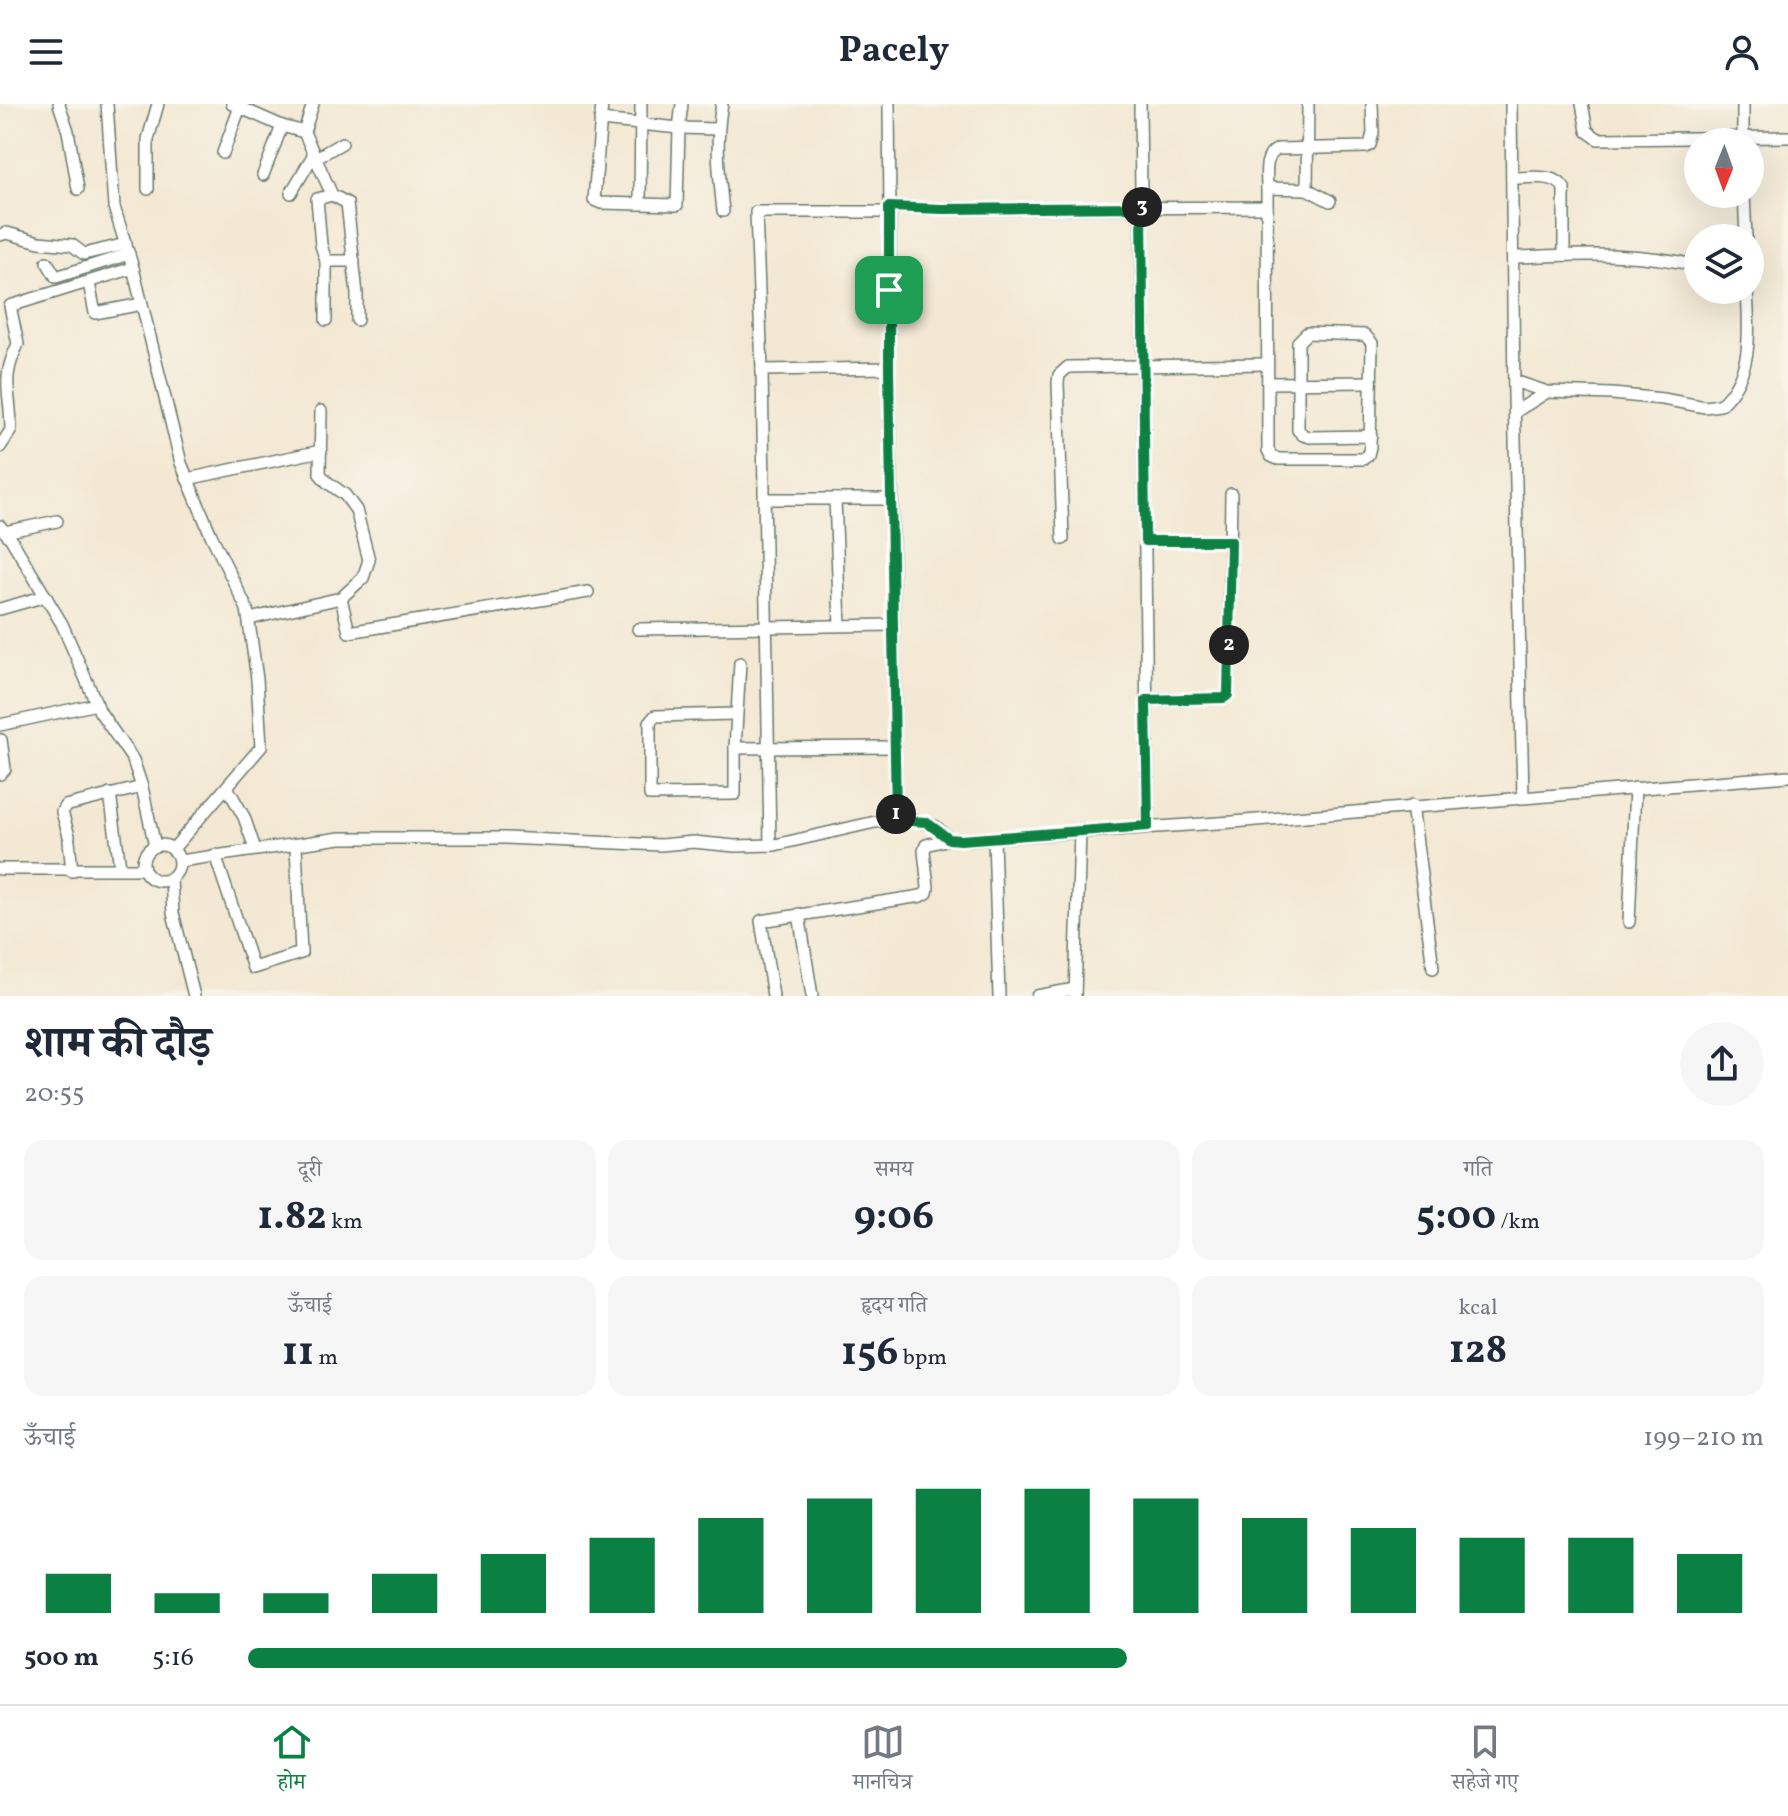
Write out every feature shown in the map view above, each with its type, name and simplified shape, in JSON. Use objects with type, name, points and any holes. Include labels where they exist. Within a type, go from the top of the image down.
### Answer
[{"type":"street","points":[[59,104],[68,131],[78,189]]},
{"type":"street","points":[[107,104],[114,207],[133,268],[187,479],[247,609],[257,679],[261,747],[173,849]]},
{"type":"street","points":[[148,189],[148,139],[158,104]]},
{"type":"street","points":[[266,117],[271,104]]},
{"type":"street","points":[[313,104],[304,132],[332,195],[347,203],[357,320]]},
{"type":"street","points":[[602,104],[594,200],[601,203],[677,205],[682,104]]},
{"type":"street","points":[[640,203],[641,104]]},
{"type":"street","points":[[722,104],[717,129],[723,211]]},
{"type":"street","points":[[889,104],[889,368],[896,820]]},
{"type":"street","points":[[1140,104],[1148,826]]},
{"type":"street","points":[[1307,189],[1308,104]]},
{"type":"street","points":[[1371,436],[1303,435],[1298,430],[1298,342],[1307,333],[1365,335],[1371,338],[1371,436],[1369,452],[1363,459],[1278,459],[1271,456],[1268,450],[1267,188],[1270,154],[1278,149],[1370,145],[1373,133],[1372,104]]},
{"type":"street","points":[[1511,104],[1523,797]]},
{"type":"street","points":[[1582,104],[1587,131],[1598,139],[1684,140]]},
{"type":"street","points":[[1743,104],[1743,128]]},
{"type":"street","points":[[223,153],[236,106],[304,132]]},
{"type":"street","points":[[600,120],[717,129]]},
{"type":"street","points":[[263,175],[282,126]]},
{"type":"street","points":[[1764,139],[1788,137]]},
{"type":"street","points":[[291,193],[315,156],[342,143]]},
{"type":"street","points":[[1512,178],[1554,179],[1561,182],[1564,188],[1564,255]]},
{"type":"street","points":[[1267,188],[1307,189],[1330,201]]},
{"type":"street","points":[[326,320],[326,261],[321,245],[317,199],[332,195]]},
{"type":"street","points":[[770,845],[766,499],[756,212],[1267,207]]},
{"type":"street","points":[[0,235],[7,233],[39,242],[72,245],[84,254],[127,249]]},
{"type":"street","points":[[47,262],[56,277],[127,249]]},
{"type":"street","points":[[1513,257],[1609,254],[1684,263]]},
{"type":"street","points":[[326,261],[354,261]]},
{"type":"street","points":[[0,447],[11,430],[0,380],[5,361],[18,344],[10,306],[133,268]]},
{"type":"street","points":[[89,283],[95,313],[142,304]]},
{"type":"street","points":[[1514,381],[1547,392],[1612,394],[1705,407],[1720,405],[1747,360],[1747,304]]},
{"type":"street","points":[[1063,539],[1059,375],[1068,367],[1267,364]]},
{"type":"street","points":[[762,370],[889,368]]},
{"type":"street","points":[[1268,383],[1371,382]]},
{"type":"street","points":[[1515,412],[1547,392]]},
{"type":"street","points":[[249,619],[341,598],[363,578],[368,568],[368,551],[356,510],[345,495],[320,474],[321,411]]},
{"type":"street","points":[[187,479],[321,451]]},
{"type":"street","points":[[1146,700],[1224,698],[1228,695],[1231,494]]},
{"type":"street","points":[[766,499],[892,499]]},
{"type":"street","points":[[835,499],[840,625]]},
{"type":"street","points":[[57,521],[4,535],[46,596],[62,624],[97,704],[133,760],[155,846]]},
{"type":"street","points":[[1145,541],[1231,541]]},
{"type":"street","points":[[341,598],[349,632],[588,592]]},
{"type":"street","points":[[0,609],[46,596]]},
{"type":"street","points":[[638,629],[893,625]]},
{"type":"street","points":[[735,714],[655,716],[650,722],[650,795],[735,794],[735,714],[740,663]]},
{"type":"street","points":[[0,725],[97,704]]},
{"type":"street","points":[[0,774],[5,769],[1,740]]},
{"type":"street","points":[[735,748],[895,747]]},
{"type":"street","points":[[773,996],[761,921],[921,896],[927,893],[928,887],[926,845],[949,839],[1233,822],[1788,776]]},
{"type":"street","points":[[72,871],[63,808],[142,787]]},
{"type":"street","points":[[227,787],[244,817],[255,849]]},
{"type":"street","points":[[1629,922],[1635,788]]},
{"type":"street","points":[[110,794],[120,867]]},
{"type":"street","points":[[1412,805],[1433,968]]},
{"type":"street","points":[[180,861],[340,838],[505,838],[661,845],[693,842],[770,845],[896,820],[926,822],[949,839]]},
{"type":"street","points":[[1037,996],[1075,993],[1080,831]]},
{"type":"street","points":[[994,838],[999,996]]},
{"type":"street","points":[[144,869],[144,856],[155,846],[166,845],[173,849],[180,861],[178,871],[171,879],[156,881]]},
{"type":"street","points":[[215,855],[253,968],[301,953],[296,846]]},
{"type":"street","points":[[0,869],[144,869],[156,881],[173,913]]},
{"type":"street","points":[[171,879],[173,913],[194,996]]},
{"type":"street","points":[[799,914],[812,996]]},
{"type":"route","points":[[889,207],[1142,207],[1145,541],[1231,541],[1228,695],[1224,698],[1146,700],[1148,826],[961,840],[949,839],[926,822],[896,820],[889,290],[889,207]]}]
